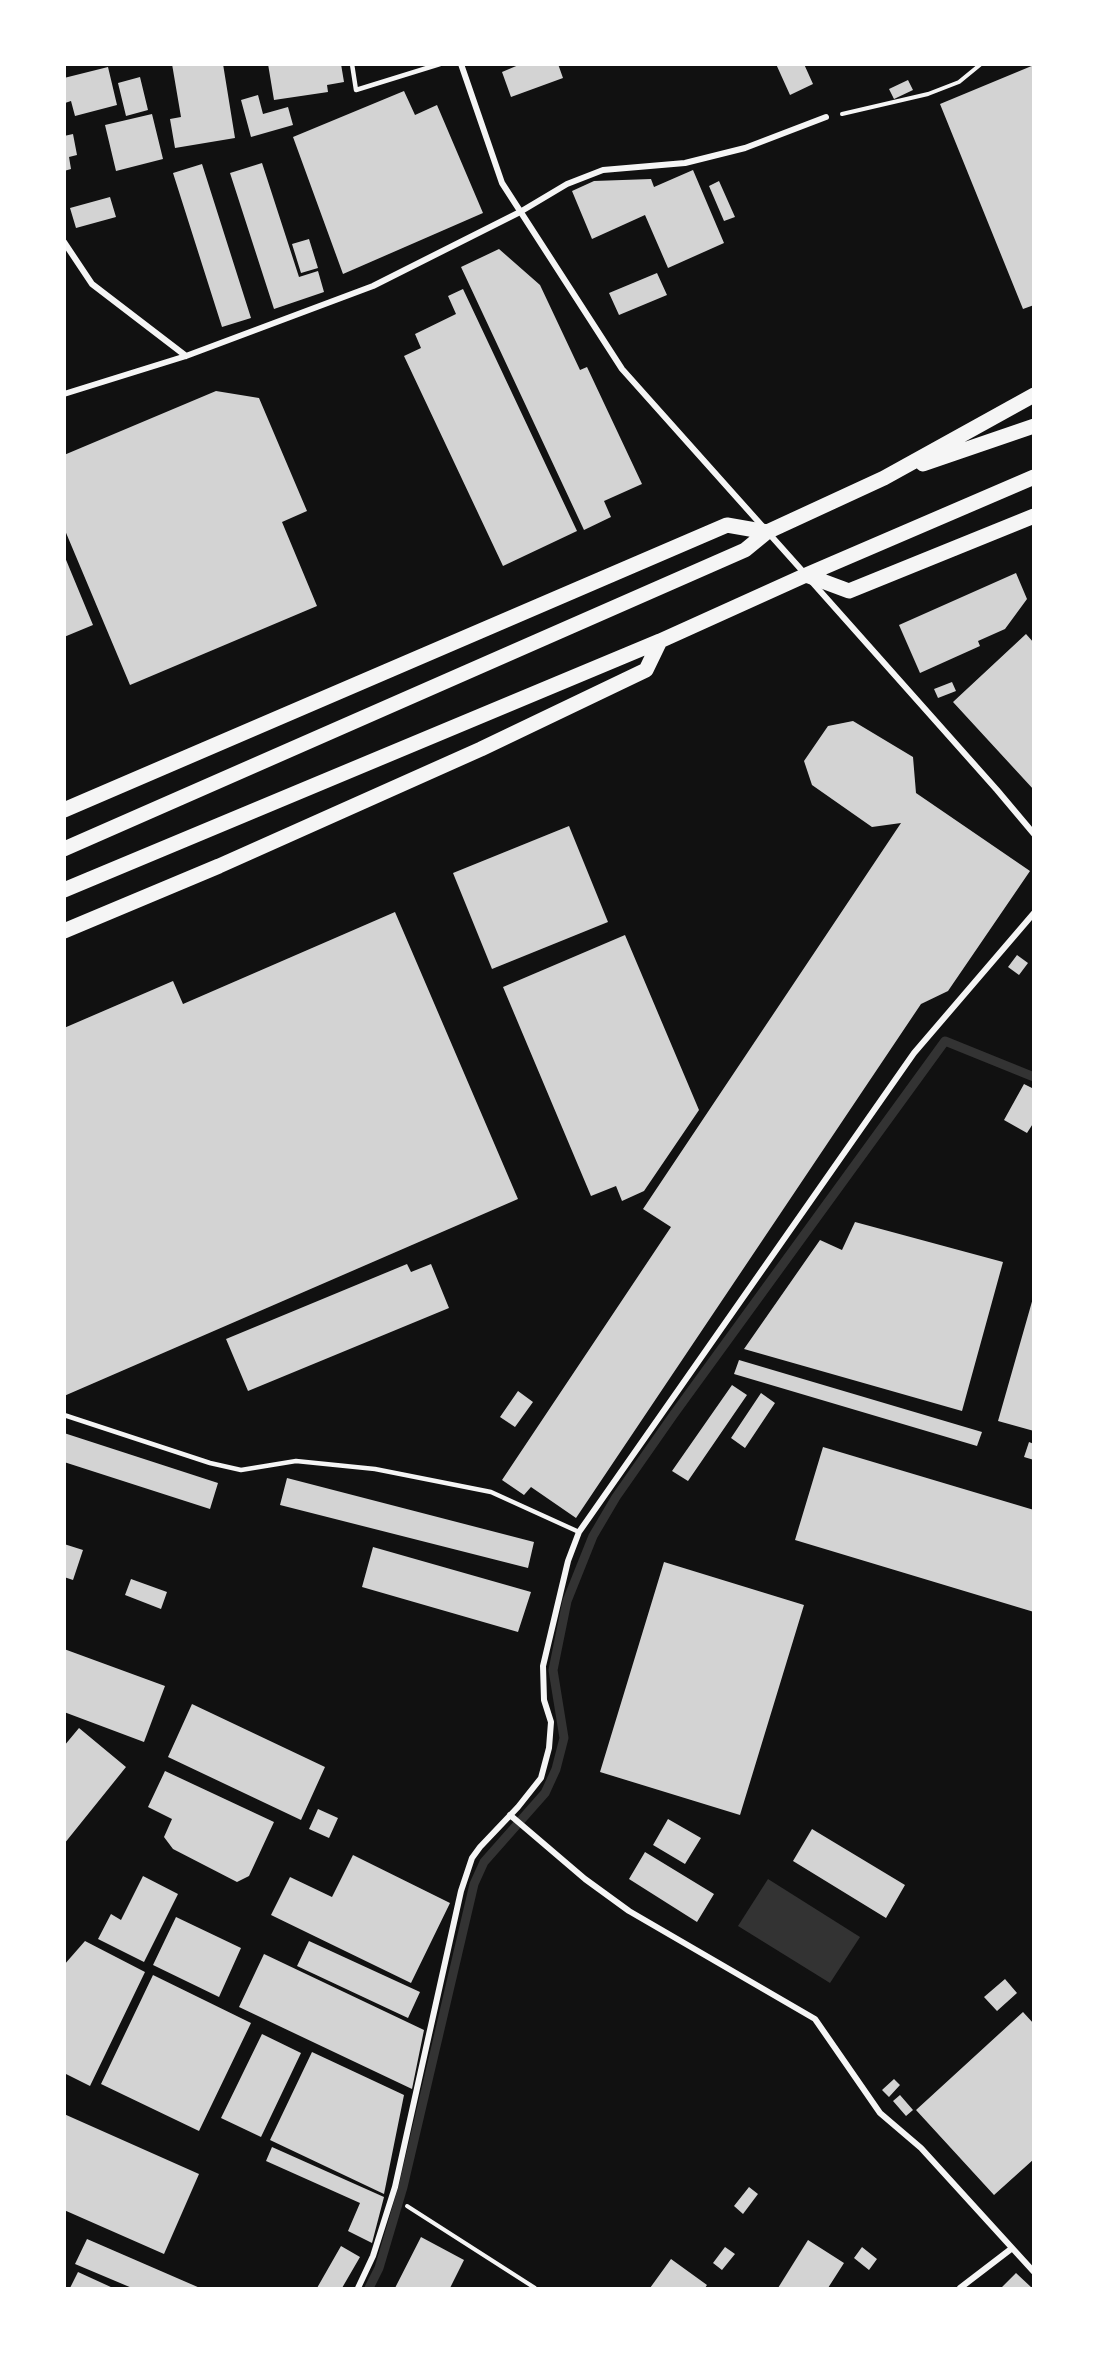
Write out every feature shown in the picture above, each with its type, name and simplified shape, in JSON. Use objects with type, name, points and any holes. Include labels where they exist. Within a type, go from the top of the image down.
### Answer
[{"type":"main road","points":[[64,849],[745,550],[767,532],[884,478],[1034,395]]},
{"type":"main road","points":[[884,478],[1034,426]]},
{"type":"main road","points":[[64,890],[660,641],[806,575],[1034,477]]},
{"type":"main road","points":[[806,575],[849,591],[1034,516]]},
{"type":"main road","points":[[64,810],[727,525],[767,532]]},
{"type":"main road","points":[[64,931],[252,851],[481,748],[646,670],[660,641]]},
{"type":"street","points":[[461,64],[502,183],[622,369],[1034,834]]},
{"type":"street","points":[[64,394],[186,356],[373,286],[520,212],[567,184],[603,170],[685,163],[745,148],[826,117]]},
{"type":"street","points":[[64,242],[92,284],[186,356]]},
{"type":"street","points":[[358,2289],[373,2256],[395,2187],[461,1891],[472,1858],[541,1778],[549,1748],[551,1722],[544,1700],[543,1666],[568,1561],[579,1532],[914,1053],[1034,913]]},
{"type":"street","points":[[510,1815],[585,1879],[628,1911],[815,2019],[880,2113],[921,2148],[1034,2272]]},
{"type":"street","points":[[960,2289],[1011,2249]]},
{"type":"lane","points":[[352,64],[356,90],[440,64]]},
{"type":"lane","points":[[64,1415],[241,1470],[296,1461],[375,1469],[491,1492],[579,1532]]},
{"type":"path","points":[[826,117],[928,94],[959,82],[981,64]]},
{"type":"path","points":[[408,2206],[535,2289]]},
{"type":"shaded area","points":[[768,1879],[860,1937],[830,1983],[738,1926]]},
{"type":"building","points":[[172,64],[223,64],[235,138],[175,148],[170,119],[181,117]]},
{"type":"building","points":[[268,64],[341,64],[344,82],[327,85],[328,92],[274,100]]},
{"type":"building","points":[[521,64],[558,64],[563,78],[511,97],[502,72]]},
{"type":"building","points":[[776,64],[804,64],[813,84],[790,95]]},
{"type":"building","points":[[1034,65],[1034,305],[1023,309],[940,104]]},
{"type":"building","points":[[108,67],[117,105],[75,116],[71,101],[65,103],[64,78]]},
{"type":"building","points":[[140,77],[148,110],[126,116],[118,83]]},
{"type":"building","points":[[908,80],[913,90],[894,99],[889,89]]},
{"type":"building","points":[[404,91],[415,115],[437,105],[483,213],[343,274],[293,137]]},
{"type":"building","points":[[258,95],[263,114],[288,107],[293,125],[251,137],[241,100]]},
{"type":"building","points":[[152,114],[163,159],[116,171],[105,125]]},
{"type":"building","points":[[73,134],[77,155],[69,157],[71,169],[64,171],[64,136]]},
{"type":"building","points":[[262,163],[299,277],[318,271],[324,292],[274,309],[230,173]]},
{"type":"building","points":[[202,164],[251,318],[222,327],[173,173]]},
{"type":"building","points":[[693,170],[724,243],[668,268],[645,215],[592,239],[572,191],[594,181],[651,179],[654,187]]},
{"type":"building","points":[[719,181],[735,217],[724,221],[709,186]]},
{"type":"building","points":[[110,197],[116,217],[76,228],[70,208]]},
{"type":"building","points":[[309,239],[318,268],[301,273],[292,244]]},
{"type":"building","points":[[499,249],[540,285],[580,370],[587,367],[642,484],[604,501],[611,517],[584,530],[461,267]]},
{"type":"building","points":[[657,273],[667,295],[619,315],[609,293]]},
{"type":"building","points":[[463,289],[577,531],[503,566],[404,356],[421,348],[415,334],[456,314],[448,296]]},
{"type":"building","points":[[216,391],[259,398],[307,511],[282,522],[317,606],[130,685],[64,528],[64,455]]},
{"type":"building","points":[[64,555],[93,625],[64,637]]},
{"type":"building","points":[[1016,573],[1027,599],[1005,629],[978,641],[980,646],[920,673],[899,625]]},
{"type":"building","points":[[1026,634],[1034,643],[1034,790],[953,702]]},
{"type":"building","points":[[952,682],[956,691],[938,698],[934,689]]},
{"type":"building","points":[[853,721],[913,757],[916,793],[1030,871],[948,991],[921,1004],[576,1518],[531,1487],[524,1495],[502,1480],[671,1227],[643,1209],[901,823],[872,827],[812,785],[804,761],[828,726]]},
{"type":"building","points":[[569,826],[608,922],[492,969],[453,873]]},
{"type":"building","points":[[395,912],[518,1199],[64,1396],[64,1028],[173,981],[183,1004]]},
{"type":"building","points":[[625,935],[699,1110],[644,1191],[622,1201],[616,1186],[591,1196],[503,987]]},
{"type":"building","points":[[1017,955],[1028,963],[1019,975],[1008,967]]},
{"type":"building","points":[[1024,1084],[1034,1089],[1034,1122],[1027,1133],[1004,1120]]},
{"type":"building","points":[[855,1222],[1003,1262],[962,1411],[744,1349],[820,1240],[842,1250]]},
{"type":"building","points":[[407,1264],[411,1272],[431,1264],[449,1308],[248,1391],[226,1339]]},
{"type":"building","points":[[1034,1298],[1034,1431],[998,1421]]},
{"type":"building","points":[[739,1360],[982,1432],[977,1446],[734,1374]]},
{"type":"building","points":[[732,1385],[747,1395],[688,1481],[672,1471]]},
{"type":"building","points":[[518,1391],[533,1402],[515,1427],[500,1417]]},
{"type":"building","points":[[761,1393],[775,1403],[745,1448],[731,1438]]},
{"type":"building","points":[[64,1433],[218,1483],[210,1509],[64,1462]]},
{"type":"building","points":[[1029,1442],[1034,1444],[1034,1460],[1024,1457]]},
{"type":"building","points":[[823,1447],[1034,1510],[1034,1612],[795,1540]]},
{"type":"building","points":[[287,1478],[534,1542],[528,1568],[280,1505]]},
{"type":"building","points":[[64,1544],[83,1550],[73,1580],[64,1577]]},
{"type":"building","points":[[373,1547],[531,1592],[518,1632],[362,1587]]},
{"type":"building","points":[[664,1562],[804,1605],[740,1815],[600,1772]]},
{"type":"building","points":[[131,1579],[167,1592],[161,1609],[125,1595]]},
{"type":"building","points":[[64,1649],[165,1686],[144,1742],[64,1712]]},
{"type":"building","points":[[192,1704],[325,1767],[301,1820],[168,1757]]},
{"type":"building","points":[[79,1728],[126,1767],[64,1844],[64,1746]]},
{"type":"building","points":[[165,1771],[274,1822],[249,1876],[237,1882],[173,1849],[164,1837],[172,1819],[148,1807]]},
{"type":"building","points":[[318,1809],[338,1818],[329,1838],[309,1829]]},
{"type":"building","points":[[668,1819],[701,1838],[685,1864],[653,1845]]},
{"type":"building","points":[[812,1829],[905,1885],[886,1918],[793,1861]]},
{"type":"building","points":[[645,1852],[714,1894],[697,1922],[629,1879]]},
{"type":"building","points":[[353,1855],[450,1903],[411,1983],[271,1915],[290,1877],[332,1897]]},
{"type":"building","points":[[143,1876],[178,1894],[144,1962],[98,1939],[111,1914],[121,1920]]},
{"type":"building","points":[[176,1917],[241,1948],[219,1997],[153,1965]]},
{"type":"building","points":[[85,1941],[145,1972],[90,2086],[64,2073],[64,1965]]},
{"type":"building","points":[[309,1941],[420,1992],[408,2018],[297,1966]]},
{"type":"building","points":[[264,1954],[424,2030],[412,2089],[239,2007]]},
{"type":"building","points":[[153,1975],[251,2023],[199,2131],[101,2084]]},
{"type":"building","points":[[1005,1979],[1017,1993],[997,2011],[984,1997]]},
{"type":"building","points":[[1023,2012],[1034,2024],[1034,2159],[994,2195],[916,2110]]},
{"type":"building","points":[[262,2034],[301,2053],[261,2137],[221,2118]]},
{"type":"building","points":[[312,2052],[404,2095],[384,2194],[270,2140]]},
{"type":"building","points":[[894,2079],[900,2085],[889,2097],[882,2090]]},
{"type":"building","points":[[900,2095],[913,2110],[906,2116],[893,2101]]},
{"type":"building","points":[[64,2114],[199,2174],[164,2254],[64,2210]]},
{"type":"building","points":[[272,2147],[384,2197],[372,2243],[348,2231],[360,2203],[266,2161]]},
{"type":"building","points":[[749,2187],[758,2194],[743,2214],[734,2206]]},
{"type":"building","points":[[421,2237],[464,2260],[450,2288],[395,2288]]},
{"type":"building","points":[[87,2239],[200,2288],[132,2288],[75,2264]]},
{"type":"building","points":[[808,2240],[844,2263],[828,2288],[778,2288]]},
{"type":"building","points":[[341,2246],[360,2257],[342,2288],[317,2288]]},
{"type":"building","points":[[725,2247],[735,2254],[722,2270],[713,2263]]},
{"type":"building","points":[[862,2247],[877,2259],[869,2270],[854,2258]]},
{"type":"building","points":[[671,2259],[707,2285],[705,2288],[650,2288]]},
{"type":"building","points":[[78,2272],[113,2288],[70,2288]]},
{"type":"building","points":[[1016,2273],[1032,2288],[1001,2288]]},
{"type":"waterway","points":[[369,2288],[379,2268],[403,2187],[474,1884],[484,1862],[545,1793],[556,1769],[564,1738],[553,1670],[567,1601],[593,1536],[616,1497],[674,1414],[945,1041],[1034,1077]]}]
